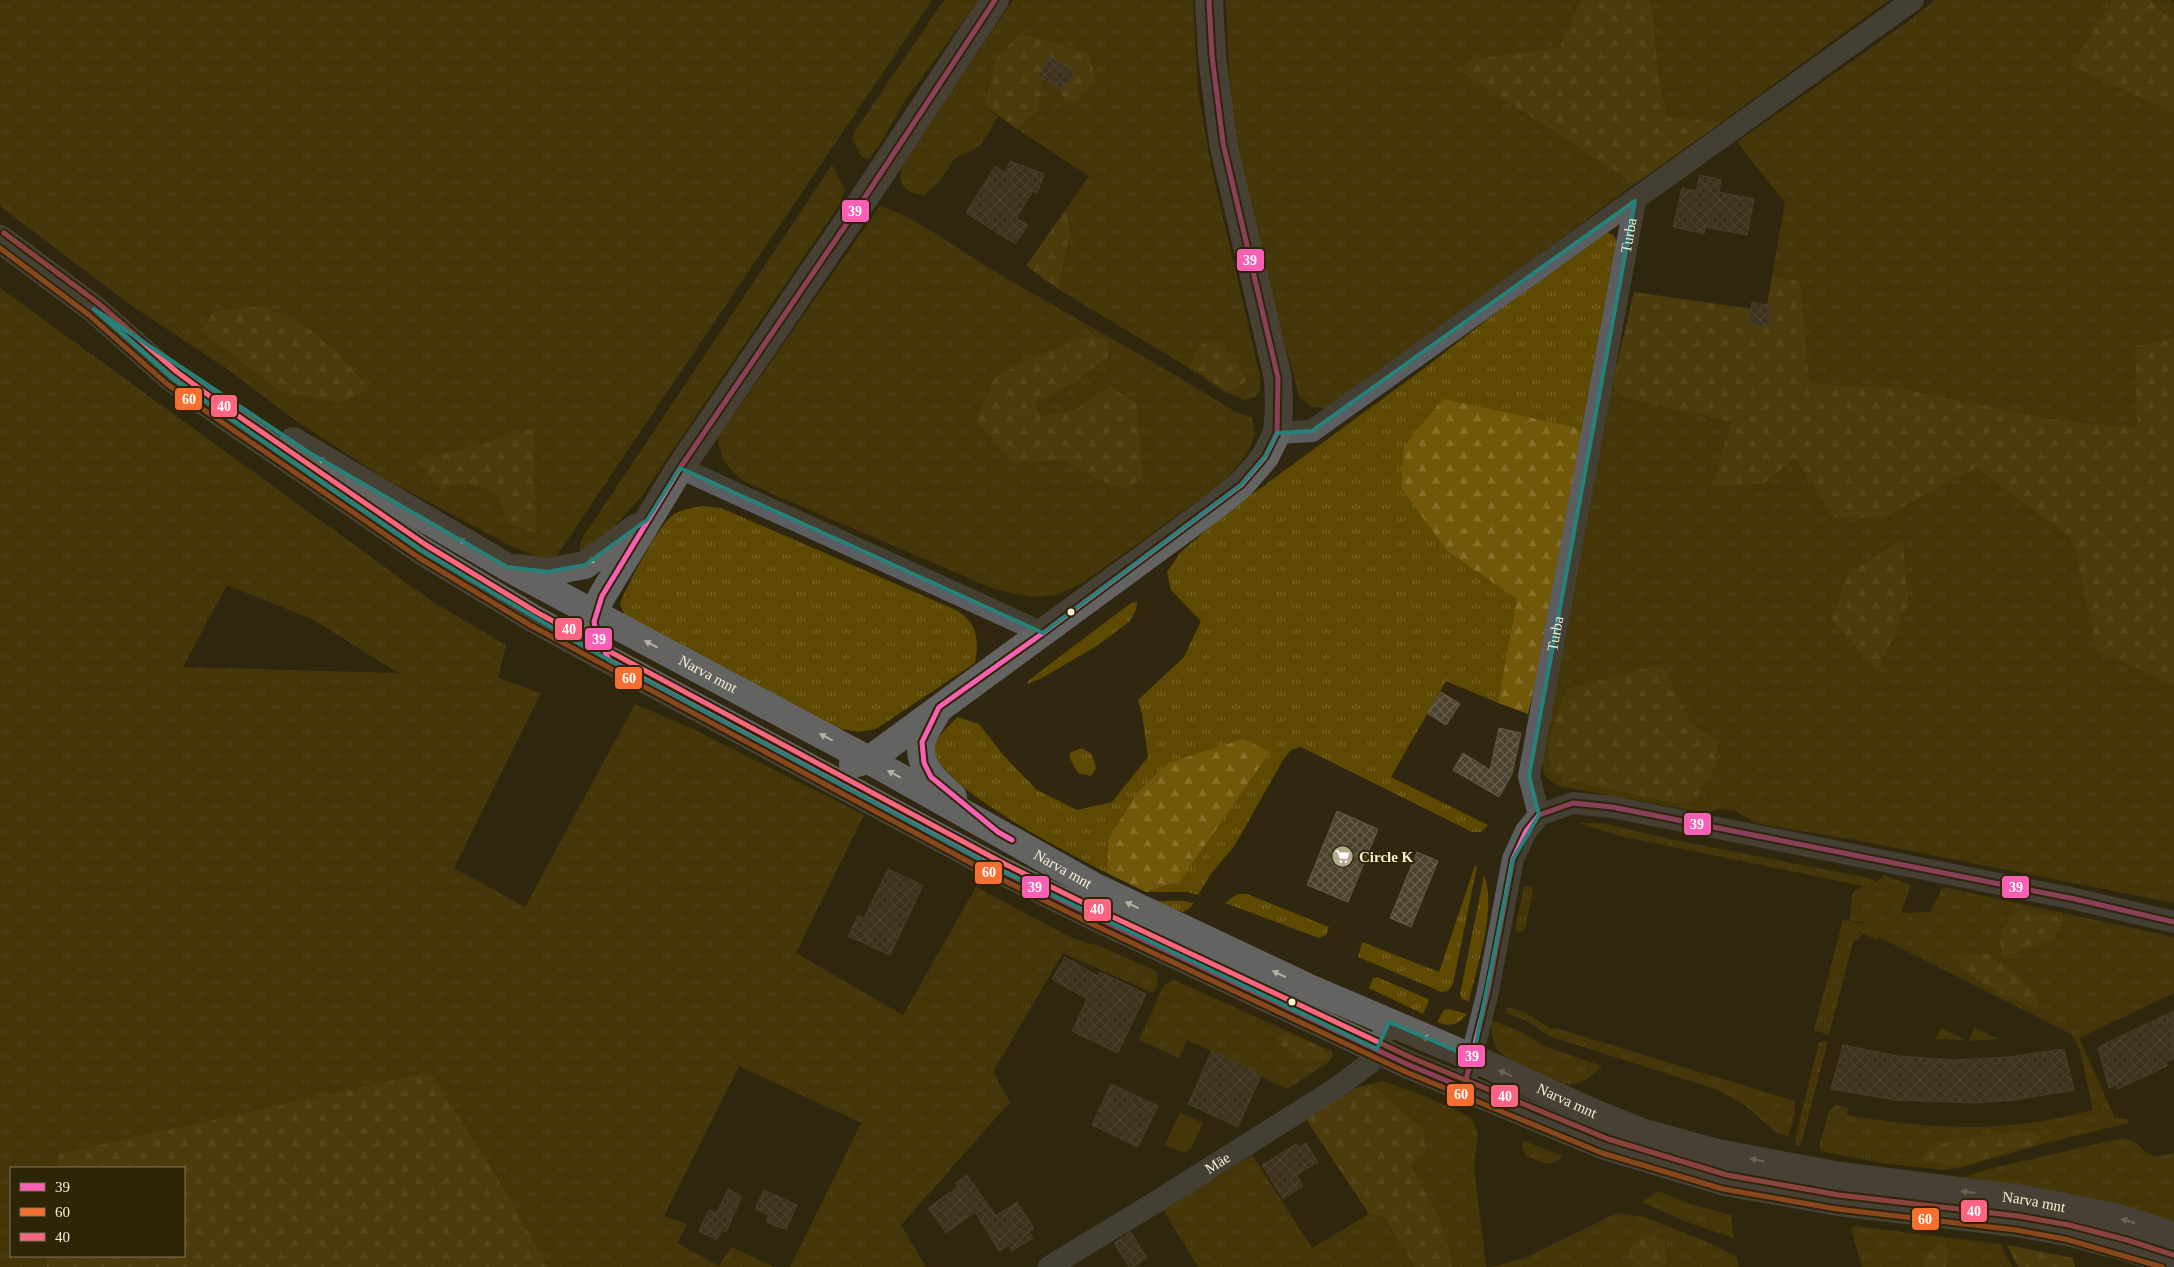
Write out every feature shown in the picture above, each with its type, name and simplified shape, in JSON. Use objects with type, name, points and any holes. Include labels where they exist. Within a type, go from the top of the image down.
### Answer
[{"type":"main road","points":[[609,660],[595,631],[594,612],[647,520],[680,468],[871,188],[995,0]]},
{"type":"main road","points":[[795,759],[825,766],[844,766],[869,760],[1241,485],[1264,457],[1277,433],[1278,378],[1223,143],[1212,56],[1209,0]]},
{"type":"main road","name":"Narva mnt","points":[[0,239],[94,309],[180,383],[414,546],[534,619],[609,660],[1008,874],[1097,918],[1377,1049],[1464,1088],[1605,1146],[1725,1182],[1838,1202],[2017,1223],[2067,1232],[2125,1247],[2174,1263]]},
{"type":"main road","name":"Narva mnt","points":[[94,309],[139,337],[308,452],[507,567],[869,760],[1096,887],[1193,935],[1307,987],[1594,1113],[1634,1128],[1717,1153],[1840,1176],[2022,1199],[2115,1217],[2174,1236]]},
{"type":"main road","points":[[507,567],[548,572],[572,569],[607,551],[647,520]]},
{"type":"main road","points":[[939,707],[922,742],[924,763],[931,777],[942,788],[998,832]]},
{"type":"street","name":"Turba","points":[[1277,433],[1312,431],[1913,0]]},
{"type":"street","name":"Turba","points":[[1539,815],[1529,776],[1634,201]]},
{"type":"street","points":[[680,468],[1043,632]]},
{"type":"street","points":[[1464,1088],[1488,991],[1514,859],[1526,831],[1539,815],[1573,803],[1612,807],[2076,899],[2174,922]]},
{"type":"street","name":"Mäe","points":[[1048,1267],[1156,1202],[1335,1089],[1370,1063],[1389,1022]]},
{"type":"highlighted area","points":[[1635,201],[1529,776],[1539,815],[1513,859],[1473,1058],[1389,1022],[1377,1049],[1000,870],[585,647],[422,551],[330,488],[172,378],[94,309],[308,452],[507,567],[548,572],[585,565],[647,520],[680,468],[1043,633],[1241,485],[1265,457],[1277,433],[1312,431]]},
{"type":"green space","points":[[0,0],[932,0],[555,558],[537,557],[511,546],[382,477],[298,422],[230,371],[131,305],[0,206]]},
{"type":"green space","points":[[944,0],[979,0],[904,102],[870,158],[862,158],[852,139],[855,131]]},
{"type":"green space","points":[[1013,0],[1193,0],[1198,91],[1211,166],[1260,376],[1260,391],[1255,397],[1245,400],[1223,391],[1199,374],[1058,289],[1071,233],[1066,209],[1089,176],[1017,129],[1038,111],[1043,79],[1058,87],[1065,101],[1088,53],[1019,33],[984,105],[998,117],[980,146],[954,159],[939,182],[924,195],[911,192],[904,187],[901,178],[902,165]]},
{"type":"green space","points":[[1226,0],[1581,0],[1559,48],[1468,60],[1463,73],[1635,184],[1330,408],[1311,407],[1299,396],[1241,181],[1230,99]]},
{"type":"green space","points":[[1581,0],[1651,0],[1660,87],[1668,117],[1722,122],[1635,184],[1463,73],[1468,60],[1559,48]]},
{"type":"green space","points":[[1651,0],[1889,0],[1722,122],[1668,117],[1660,87]]},
{"type":"green space","points":[[1935,0],[2113,0],[2072,66],[2174,113],[2174,338],[2135,346],[2138,428],[2057,420],[1899,388],[1808,383],[1800,281],[1772,276],[1785,203],[1737,142],[1909,21]]},
{"type":"green space","points":[[2113,0],[2151,0],[2163,12],[2174,18],[2174,113],[2071,66]]},
{"type":"green space","points":[[2151,0],[2170,0],[2174,3],[2174,18],[2163,12]]},
{"type":"green space","points":[[1020,33],[1088,53],[1096,78],[1075,104],[1065,101],[1058,87],[1064,90],[1075,71],[1049,57],[1038,75],[1043,79],[1038,111],[1017,129],[984,105],[996,60]]},
{"type":"green space","points":[[832,165],[845,190],[839,205],[641,497],[604,538],[584,553],[579,551],[581,540]]},
{"type":"green space","points":[[880,206],[909,218],[991,269],[1174,374],[1234,411],[1252,418],[1255,434],[1247,453],[1226,481],[1082,583],[1057,595],[1031,597],[994,589],[747,483],[735,474],[726,463],[720,451],[718,437]]},
{"type":"green space","points":[[1066,209],[1071,233],[1058,289],[1026,266]]},
{"type":"green space","points":[[1607,232],[1613,235],[1620,245],[1584,435],[1448,552],[1518,599],[1498,703],[1446,681],[1391,777],[1488,825],[1481,832],[1472,832],[1301,747],[1291,750],[1283,760],[1235,845],[1210,875],[1198,895],[1187,892],[1146,892],[1180,881],[1135,795],[1108,840],[1107,873],[1007,818],[955,780],[939,762],[935,747],[936,742],[958,717],[979,724],[1004,756],[1037,790],[1077,810],[1112,802],[1148,757],[1142,714],[1138,700],[1184,657],[1201,621],[1171,590],[1167,572],[1180,553],[1221,517],[1426,367],[1547,273]]},
{"type":"green space","points":[[1772,276],[1800,281],[1809,383],[1899,388],[2057,420],[2137,428],[2135,346],[2174,338],[2174,685],[2097,650],[2072,539],[1976,468],[1881,519],[1835,518],[1795,459],[1763,484],[1712,487],[1731,422],[1623,398],[1612,384],[1634,292],[1766,311]]},
{"type":"green space","points":[[0,288],[433,602],[506,645],[498,678],[541,693],[454,868],[525,907],[635,704],[691,728],[864,815],[796,953],[903,1015],[976,887],[1072,938],[1102,947],[1156,971],[1158,984],[1153,993],[1063,953],[993,1072],[1010,1102],[901,1225],[926,1267],[790,1267],[861,1123],[739,1066],[664,1216],[687,1224],[677,1243],[719,1266],[731,1247],[774,1267],[548,1267],[509,1197],[59,1154],[56,1167],[10,1167],[10,1257],[43,1257],[47,1267],[0,1267]],"holes":[[[227,585],[314,620],[398,673],[183,667]]]},
{"type":"green space","points":[[263,306],[312,331],[342,358],[370,389],[340,403],[278,390],[202,331],[212,312]]},
{"type":"green space","points":[[1091,335],[1108,341],[1109,356],[1072,384],[1035,403],[1040,417],[1077,409],[1110,386],[1137,404],[1143,479],[1125,488],[1101,481],[1063,460],[1012,463],[976,419],[995,377],[1038,355]]},
{"type":"green space","points":[[1211,340],[1234,356],[1247,380],[1236,390],[1224,390],[1190,366],[1199,346]]},
{"type":"green space","points":[[1612,384],[1623,398],[1731,422],[1712,487],[1763,484],[1795,459],[1835,518],[1881,519],[1976,468],[2072,539],[2097,650],[2174,683],[2174,903],[1866,842],[1755,823],[1736,811],[1720,809],[1706,813],[1558,786],[1544,776],[1542,764]]},
{"type":"green space","points":[[1443,399],[1574,427],[1584,435],[1552,612],[1528,714],[1498,703],[1517,599],[1448,552],[1401,488],[1404,446]]},
{"type":"green space","points":[[534,428],[536,534],[508,523],[501,499],[489,488],[457,483],[442,491],[416,460],[494,441]]},
{"type":"green space","points":[[703,506],[721,508],[956,610],[973,627],[977,639],[975,663],[876,729],[858,732],[838,728],[624,614],[620,604],[636,570],[659,531],[676,513]]},
{"type":"green space","points":[[1903,539],[1908,605],[1877,672],[1832,619],[1847,575]]},
{"type":"green space","points":[[1137,602],[1136,610],[1129,622],[1095,647],[1042,678],[1027,684],[1029,680],[1131,603]]},
{"type":"green space","points":[[1662,664],[1692,725],[1718,740],[1716,765],[1694,801],[1675,803],[1566,780],[1552,772],[1549,751],[1550,740],[1555,719],[1567,689]]},
{"type":"green space","points":[[1243,739],[1270,752],[1180,881],[1146,892],[1107,873],[1108,840],[1135,795],[1168,763]]},
{"type":"green space","points":[[1082,748],[1092,754],[1096,768],[1091,776],[1078,773],[1070,759],[1069,753]]},
{"type":"green space","points":[[1578,823],[1602,823],[1670,839],[1874,879],[1876,883],[1884,875],[1911,885],[1901,913],[1930,912],[1943,887],[2174,937],[2174,993],[2079,1038],[2115,1118],[2127,1119],[2129,1123],[2046,1143],[1960,1168],[1943,1170],[1881,1163],[1821,1151],[1819,1147],[1829,1111],[1836,1105],[1849,1108],[1847,1115],[1919,1125],[1968,1127],[2017,1124],[2054,1119],[2093,1110],[2080,1050],[2071,1034],[1879,937],[1877,940],[1862,933],[1858,940],[1853,942],[1829,1035],[1814,1030],[1843,920],[1863,924],[1863,922],[1850,921],[1852,893],[1863,886],[1624,837]]},
{"type":"green space","points":[[1475,866],[1477,866],[1453,984],[1448,991],[1442,992],[1358,957],[1362,942],[1439,972]]},
{"type":"green space","points":[[1484,875],[1487,888],[1487,920],[1481,955],[1469,1001],[1462,999],[1460,994]]},
{"type":"green space","points":[[1530,886],[1533,891],[1525,929],[1517,932],[1515,929],[1524,887]]},
{"type":"green space","points":[[1237,894],[1247,894],[1329,927],[1326,935],[1319,938],[1225,903]]},
{"type":"green space","points":[[1146,900],[1194,903],[1183,912],[1155,905]]},
{"type":"green space","points":[[2017,910],[2057,916],[2063,925],[2052,940],[2003,957],[2000,942],[2002,932]]},
{"type":"green space","points":[[1985,953],[2018,975],[2038,997],[2037,1009],[1985,984],[1958,964],[1963,956]]},
{"type":"green space","points":[[1377,977],[1428,999],[1429,1001],[1423,1014],[1369,988],[1373,978]]},
{"type":"green space","points":[[1174,980],[1332,1051],[1333,1057],[1328,1063],[1287,1089],[1250,1071],[1251,1069],[1187,1040],[1179,1058],[1139,1040],[1164,985]]},
{"type":"green space","points":[[1507,1007],[1524,1012],[1550,1028],[1559,1029],[1795,1101],[1795,1114],[1788,1136],[1777,1133],[1743,1104],[1718,1090],[1549,1036],[1525,1020],[1506,1013]]},
{"type":"green space","points":[[1449,1009],[1467,1014],[1454,1024],[1437,1022],[1444,1010]]},
{"type":"green space","points":[[1491,1020],[1520,1031],[1546,1047],[1602,1066],[1588,1078],[1572,1084],[1544,1077],[1511,1061],[1498,1050],[1492,1036]]},
{"type":"green space","points":[[1941,1028],[1966,1040],[1935,1039]]},
{"type":"green space","points":[[1974,1028],[1999,1039],[1969,1041]]},
{"type":"green space","points":[[1286,1032],[1323,1049],[1324,1059],[1310,1060],[1290,1052],[1280,1043],[1277,1037]]},
{"type":"green space","points":[[1828,1041],[1801,1145],[1796,1146],[1795,1140],[1819,1042]]},
{"type":"green space","points":[[430,1072],[509,1197],[548,1267],[47,1267],[43,1257],[185,1257],[185,1167],[56,1167],[59,1154]]},
{"type":"green space","points":[[1381,1081],[1416,1093],[1472,1118],[1478,1135],[1474,1166],[1486,1267],[1453,1267],[1442,1223],[1411,1165],[1426,1150],[1424,1130],[1371,1084]]},
{"type":"green space","points":[[1371,1084],[1424,1130],[1426,1150],[1411,1165],[1442,1223],[1453,1267],[1415,1267],[1385,1218],[1369,1214],[1306,1119],[1356,1088]]},
{"type":"green space","points":[[1180,1112],[1203,1123],[1191,1149],[1184,1153],[1165,1145]]},
{"type":"green space","points":[[2032,1131],[2041,1137],[2032,1145],[1964,1165],[1948,1167],[1938,1162],[1923,1163],[1926,1150],[1952,1141]]},
{"type":"green space","points":[[2123,1138],[2133,1141],[2154,1156],[2174,1153],[2174,1221],[2021,1188],[1958,1179],[1988,1169]]},
{"type":"green space","points":[[1524,1141],[1563,1156],[1553,1163],[1541,1162],[1526,1156],[1522,1146]]},
{"type":"green space","points":[[1252,1155],[1312,1248],[1369,1214],[1385,1218],[1415,1267],[1198,1267],[1163,1210]]},
{"type":"green space","points":[[1658,1191],[1690,1204],[1731,1215],[1734,1238],[1689,1223],[1642,1202]]},
{"type":"green space","points":[[1617,1213],[1645,1217],[1710,1243],[1737,1257],[1739,1267],[1490,1267],[1525,1258]]},
{"type":"green space","points":[[1855,1226],[2000,1244],[2012,1267],[1862,1267],[1851,1229]]},
{"type":"green space","points":[[1655,1234],[1665,1244],[1667,1264],[1659,1267],[1635,1266],[1629,1254],[1632,1245],[1643,1237]]},
{"type":"green space","points":[[1938,1245],[1949,1248],[1946,1267],[1923,1267],[1927,1255]]},
{"type":"green space","points":[[2007,1245],[2073,1258],[2075,1267],[2018,1267]]},
{"type":"building","points":[[1049,56],[1075,71],[1064,90],[1038,76]]},
{"type":"building","points":[[1010,161],[1044,174],[1037,193],[1033,191],[1016,218],[1028,225],[1015,244],[966,213],[995,166],[1005,173]]},
{"type":"building","points":[[1700,175],[1721,180],[1719,192],[1754,199],[1747,235],[1705,227],[1704,234],[1673,227],[1682,188],[1696,191]]},
{"type":"building","points":[[1752,302],[1771,306],[1768,327],[1749,323]]},
{"type":"building","points":[[1441,692],[1460,704],[1446,725],[1427,713]]},
{"type":"building","points":[[1499,728],[1521,733],[1512,774],[1499,797],[1453,770],[1463,753],[1490,770]]},
{"type":"building","name":"Circle K","points":[[1337,811],[1378,829],[1348,902],[1307,885]]},
{"type":"building","name":"Circle K","points":[[1417,852],[1438,861],[1411,927],[1390,918]]},
{"type":"building","points":[[888,869],[923,885],[890,955],[848,936],[858,915],[864,918]]},
{"type":"building","points":[[1065,957],[1098,976],[1100,972],[1146,994],[1118,1053],[1072,1031],[1087,999],[1052,979]]},
{"type":"building","points":[[2174,1011],[2174,1058],[2166,1062],[2167,1066],[2118,1089],[2116,1085],[2109,1088],[2098,1047]]},
{"type":"building","points":[[1843,1045],[1898,1056],[1955,1060],[2008,1057],[2064,1049],[2074,1090],[2014,1100],[1975,1103],[1895,1100],[1831,1089]]},
{"type":"building","points":[[1212,1051],[1251,1069],[1250,1071],[1261,1076],[1238,1127],[1188,1104]]},
{"type":"building","points":[[1111,1084],[1158,1106],[1138,1147],[1092,1125]]},
{"type":"building","points":[[1306,1143],[1318,1162],[1296,1175],[1303,1186],[1283,1199],[1262,1165],[1296,1144],[1298,1147]]},
{"type":"building","points":[[967,1175],[996,1216],[1017,1202],[1034,1229],[1029,1232],[1033,1238],[1012,1251],[1009,1245],[999,1251],[975,1212],[946,1233],[928,1208],[958,1187],[956,1183]]},
{"type":"building","points":[[728,1189],[742,1196],[726,1232],[722,1230],[717,1240],[699,1231],[709,1210],[717,1213]]},
{"type":"building","points":[[764,1190],[797,1205],[786,1230],[766,1222],[769,1215],[755,1209]]},
{"type":"building","points":[[1131,1232],[1147,1258],[1133,1267],[1129,1267],[1114,1243]]},
{"type":"transit line","name":"39","points":[[995,0],[871,188],[680,468],[602,596],[594,622],[597,636],[609,660],[1000,870],[1097,918],[1409,1065],[1464,1088],[1488,991],[1513,859],[1526,831],[1539,815]]},
{"type":"transit line","name":"39","points":[[1012,840],[998,832],[931,777],[924,763],[922,742],[939,707],[1043,633],[1241,485],[1265,457],[1277,433],[1278,378],[1223,143],[1212,56],[1209,0]]},
{"type":"transit line","name":"40","points":[[4,233],[98,303],[177,372],[215,400],[426,545],[538,613],[1003,863],[1100,911],[1412,1058],[1608,1139],[1727,1175],[1839,1195],[2018,1216],[2069,1225],[2127,1240],[2174,1255]]},
{"type":"transit line","name":"60","points":[[0,248],[89,315],[167,384],[418,557],[530,625],[997,877],[1094,925],[1406,1072],[1602,1153],[1723,1189],[1837,1209],[2016,1230],[2065,1239],[2162,1267]]},
{"type":"transit line","name":"39","points":[[1539,815],[1573,803],[1612,807],[2075,899],[2174,922]]},
{"type":"place","name":"Circle K","points":[[1343,857]]}]
